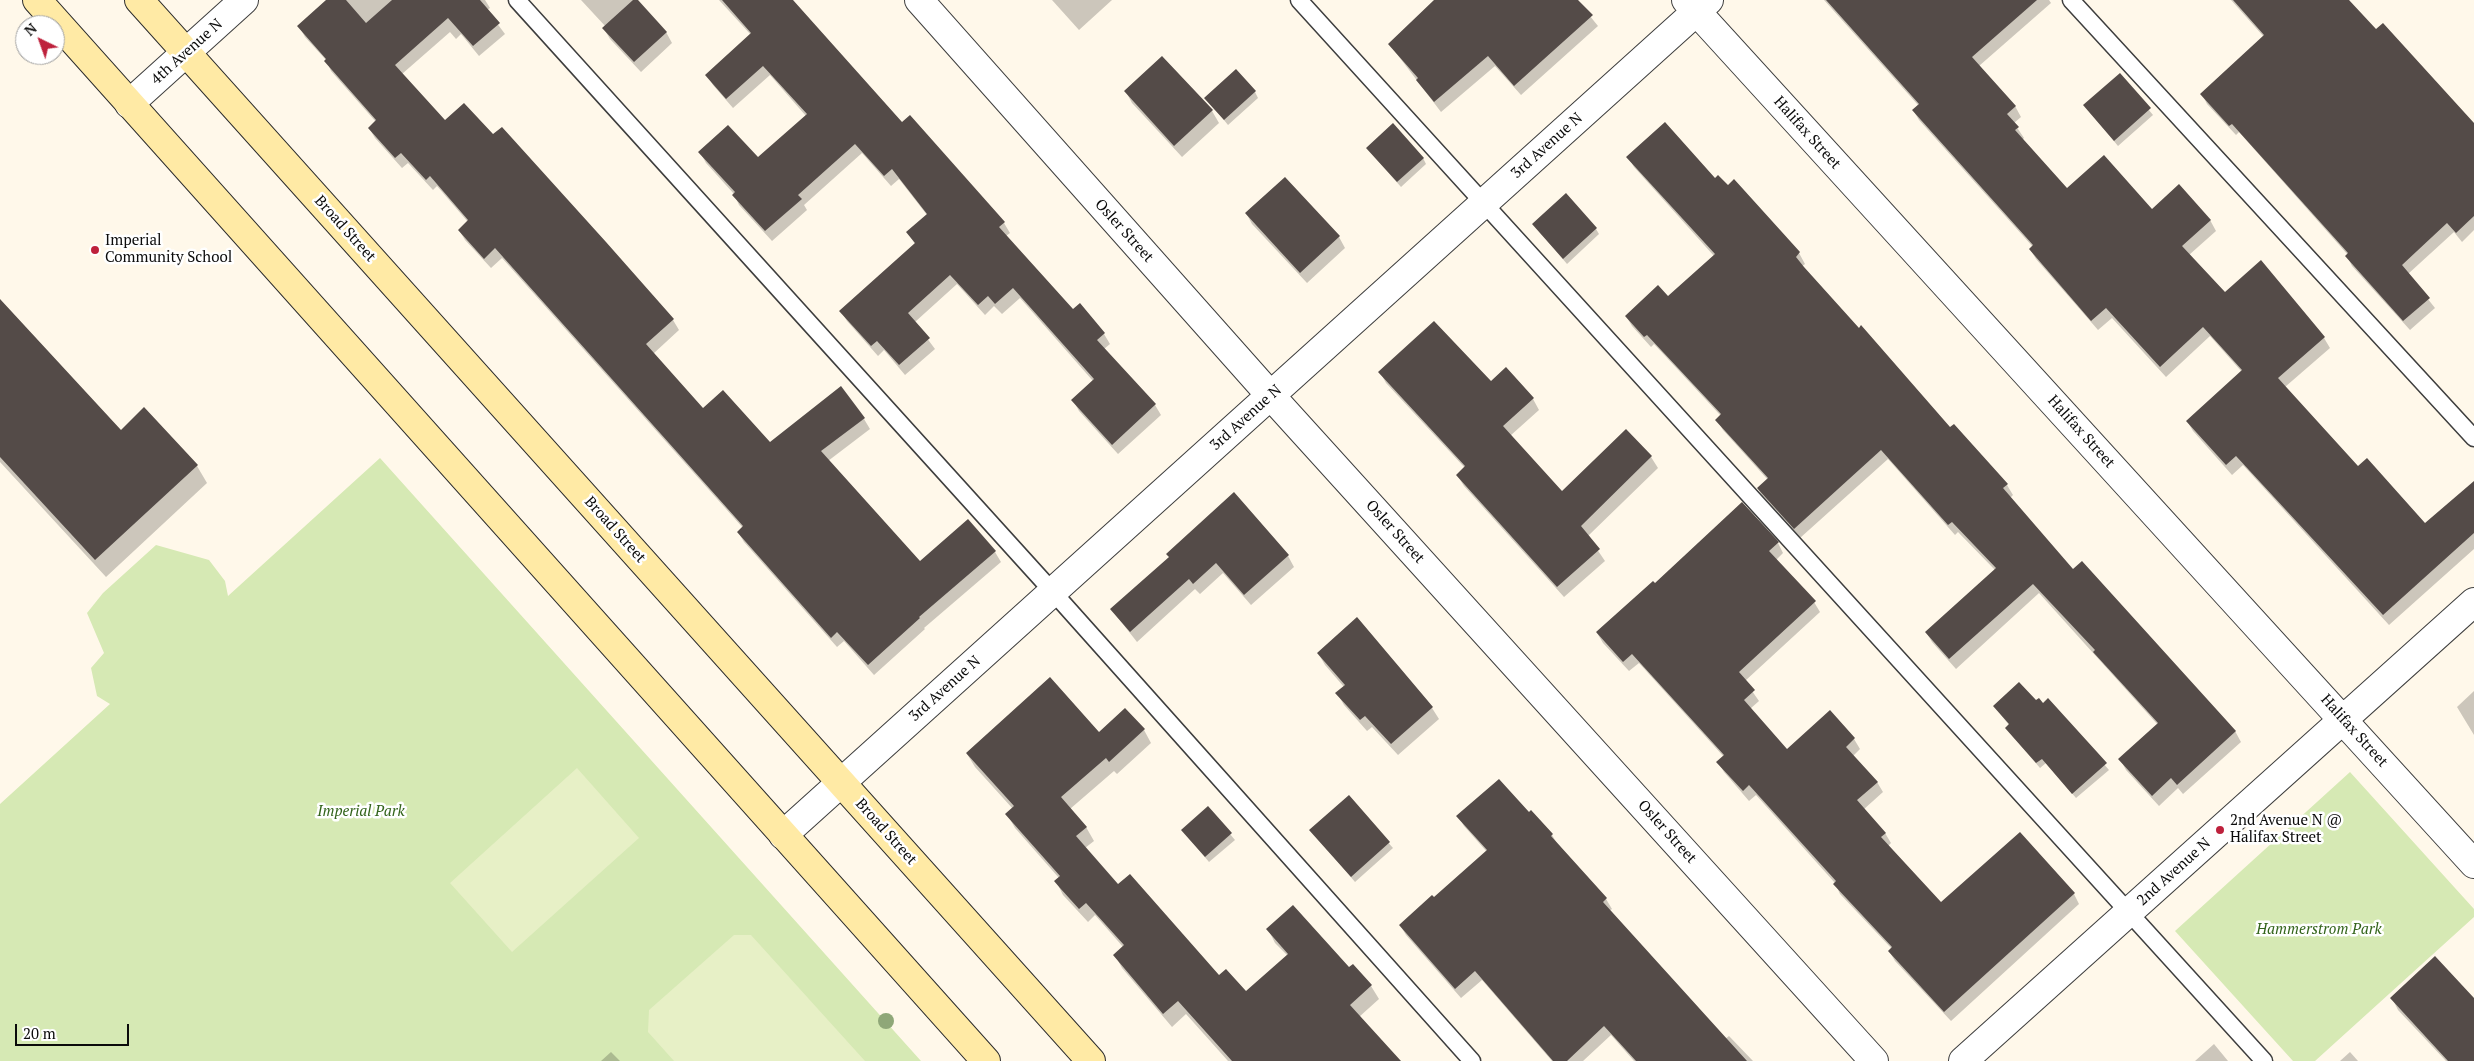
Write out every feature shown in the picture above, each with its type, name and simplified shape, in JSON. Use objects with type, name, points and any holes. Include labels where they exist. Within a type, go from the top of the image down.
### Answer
[{"type":"main road","points":[[37,0],[986,1061]]},
{"type":"main road","name":"Broad Street","points":[[139,0],[1091,1061]]},
{"type":"street","name":"4th Avenue N","points":[[129,104],[244,0]]},
{"type":"street","name":"Osler Street","points":[[919,0],[1271,396],[1874,1061]]},
{"type":"street","name":"3rd Avenue N","points":[[782,835],[1483,204],[1697,4]]},
{"type":"street","name":"Halifax Street","points":[[1697,4],[2474,864]]},
{"type":"street","name":"2nd Avenue N","points":[[1963,1061],[2474,602]]},
{"type":"lane","points":[[517,0],[1053,592],[1472,1061]]},
{"type":"lane","points":[[1299,0],[2264,1061]]},
{"type":"lane","points":[[2072,0],[2474,438]]},
{"type":"green space","name":"Imperial Park","points":[[380,458],[921,1061],[0,1061],[0,804],[110,704],[97,696],[91,668],[104,653],[87,613],[103,593],[156,545],[209,560],[225,581],[228,596]]},
{"type":"green space","points":[[577,768],[639,838],[512,952],[450,883]]},
{"type":"green space","name":"Hammerstrom Park","points":[[2350,772],[2474,909],[2474,917],[2315,1061],[2293,1061],[2175,931]]},
{"type":"green space","points":[[734,935],[751,935],[865,1061],[674,1061],[648,1032],[649,1010]]},
{"type":"building","points":[[326,0],[346,0],[366,23],[392,0],[480,0],[500,23],[473,46],[448,18],[395,65],[445,120],[464,103],[493,134],[502,127],[606,242],[674,319],[646,344],[703,408],[723,390],[770,442],[841,386],[865,418],[821,451],[920,561],[968,519],[996,551],[919,617],[868,665],[837,632],[831,638],[737,532],[743,526],[495,248],[484,259],[458,230],[468,220],[430,176],[426,180],[401,153],[395,158],[368,128],[376,120],[324,61],[326,59],[297,26]]},
{"type":"building","points":[[633,0],[638,0],[667,32],[634,62],[602,28]]},
{"type":"building","points":[[722,0],[793,0],[902,122],[910,115],[1005,222],[999,227],[1073,309],[1080,303],[1105,333],[1097,340],[1156,404],[1112,445],[1071,400],[1094,379],[1013,288],[995,304],[988,296],[978,305],[950,275],[908,313],[930,338],[899,365],[877,341],[871,346],[839,311],[915,243],[906,232],[927,214],[892,169],[884,176],[855,144],[798,195],[802,199],[765,231],[732,195],[735,192],[698,152],[728,125],[758,157],[807,114],[763,66],[726,99],[705,75],[751,33]]},
{"type":"building","points":[[1434,0],[1578,0],[1593,15],[1514,86],[1488,56],[1434,102],[1416,80],[1418,78],[1388,44]]},
{"type":"building","points":[[1826,0],[2037,0],[1972,57],[2016,106],[2007,114],[2019,127],[2015,130],[2067,188],[2104,155],[2152,209],[2179,184],[2211,220],[2182,246],[2225,292],[2261,260],[2325,337],[2278,378],[2358,466],[2367,458],[2425,523],[2474,481],[2474,533],[2383,615],[2236,456],[2226,465],[2186,421],[2242,370],[2203,327],[2160,367],[2106,308],[2091,321],[2029,249],[2033,245],[1912,110],[1919,104]]},
{"type":"building","points":[[2233,0],[2349,0],[2376,29],[2383,23],[2474,123],[2474,216],[2456,233],[2447,223],[2402,265],[2430,298],[2403,321],[2345,256],[2348,253],[2232,124],[2229,126],[2200,94],[2264,35]]},
{"type":"building","points":[[1162,56],[1213,110],[1174,146],[1124,91]]},
{"type":"building","points":[[1236,69],[1256,91],[1224,120],[1204,98]]},
{"type":"building","points":[[2120,73],[2151,108],[2114,141],[2083,105]]},
{"type":"building","points":[[1665,122],[1715,178],[1718,175],[1728,185],[1734,179],[1800,252],[1796,257],[1804,267],[1859,328],[1861,325],[1950,427],[1954,424],[2008,484],[2003,488],[2073,569],[2082,561],[2236,731],[2177,785],[2171,778],[2152,796],[2118,759],[2158,723],[2093,652],[2095,650],[2033,584],[1949,659],[1925,632],[1996,568],[1952,522],[1948,525],[1881,450],[1794,529],[1757,488],[1768,478],[1715,420],[1721,414],[1647,335],[1644,337],[1625,316],[1658,285],[1668,296],[1715,254],[1626,157]]},
{"type":"building","points":[[1393,123],[1424,158],[1397,182],[1366,148]]},
{"type":"building","points":[[1285,177],[1340,236],[1300,273],[1245,213]]},
{"type":"building","points":[[1566,193],[1597,228],[1563,259],[1532,224]]},
{"type":"building","points":[[0,299],[121,430],[144,407],[198,465],[95,560],[0,457]]},
{"type":"building","points":[[1434,321],[1491,381],[1506,367],[1534,398],[1503,426],[1562,491],[1626,429],[1652,456],[1581,526],[1600,549],[1557,587],[1456,475],[1465,466],[1378,372]]},
{"type":"building","points":[[1234,492],[1289,555],[1244,595],[1216,563],[1193,584],[1189,579],[1130,632],[1110,609],[1169,557],[1166,554]]},
{"type":"building","points":[[1742,502],[1779,542],[1769,551],[1816,601],[1739,672],[1755,690],[1744,700],[1787,749],[1830,710],[1855,738],[1846,747],[1878,782],[1857,800],[1886,833],[1881,837],[1941,902],[2020,832],[2075,893],[1944,1012],[1888,951],[1892,947],[1833,884],[1836,881],[1749,785],[1743,791],[1716,762],[1724,755],[1632,654],[1623,662],[1596,632],[1653,581],[1655,583]]},
{"type":"building","points":[[1357,617],[1433,707],[1391,744],[1365,716],[1360,720],[1335,693],[1345,685],[1317,653]]},
{"type":"building","points":[[1050,677],[1099,732],[1125,708],[1145,729],[1109,762],[1106,758],[1061,797],[1087,827],[1076,836],[1118,884],[1130,874],[1219,975],[1226,969],[1246,991],[1288,954],[1266,929],[1293,905],[1349,967],[1353,964],[1372,985],[1350,1005],[1401,1061],[1232,1061],[1178,1001],[1163,1014],[1113,955],[1124,945],[1086,903],[1079,909],[1054,881],[1060,876],[1005,814],[1014,806],[966,753]]},
{"type":"building","points":[[2019,682],[2036,700],[2039,698],[2043,703],[2048,698],[2107,763],[2072,794],[2042,759],[2036,763],[2005,728],[2009,724],[1993,706]]},
{"type":"building","points":[[1499,779],[1529,812],[1531,810],[1553,834],[1551,836],[1607,898],[1603,902],[1747,1061],[1636,1061],[1604,1026],[1567,1061],[1553,1061],[1475,971],[1455,989],[1399,925],[1487,850],[1456,816]]},
{"type":"building","points":[[1349,795],[1390,842],[1351,877],[1309,830]]},
{"type":"building","points":[[1208,806],[1232,833],[1205,857],[1181,830]]},
{"type":"building","points":[[2435,956],[2474,998],[2474,1061],[2448,1061],[2390,998]]},
{"type":"place","name":"Imperial Community School","points":[[95,250]]},
{"type":"place","name":"2nd Avenue N @ Halifax Street","points":[[2220,830]]}]
